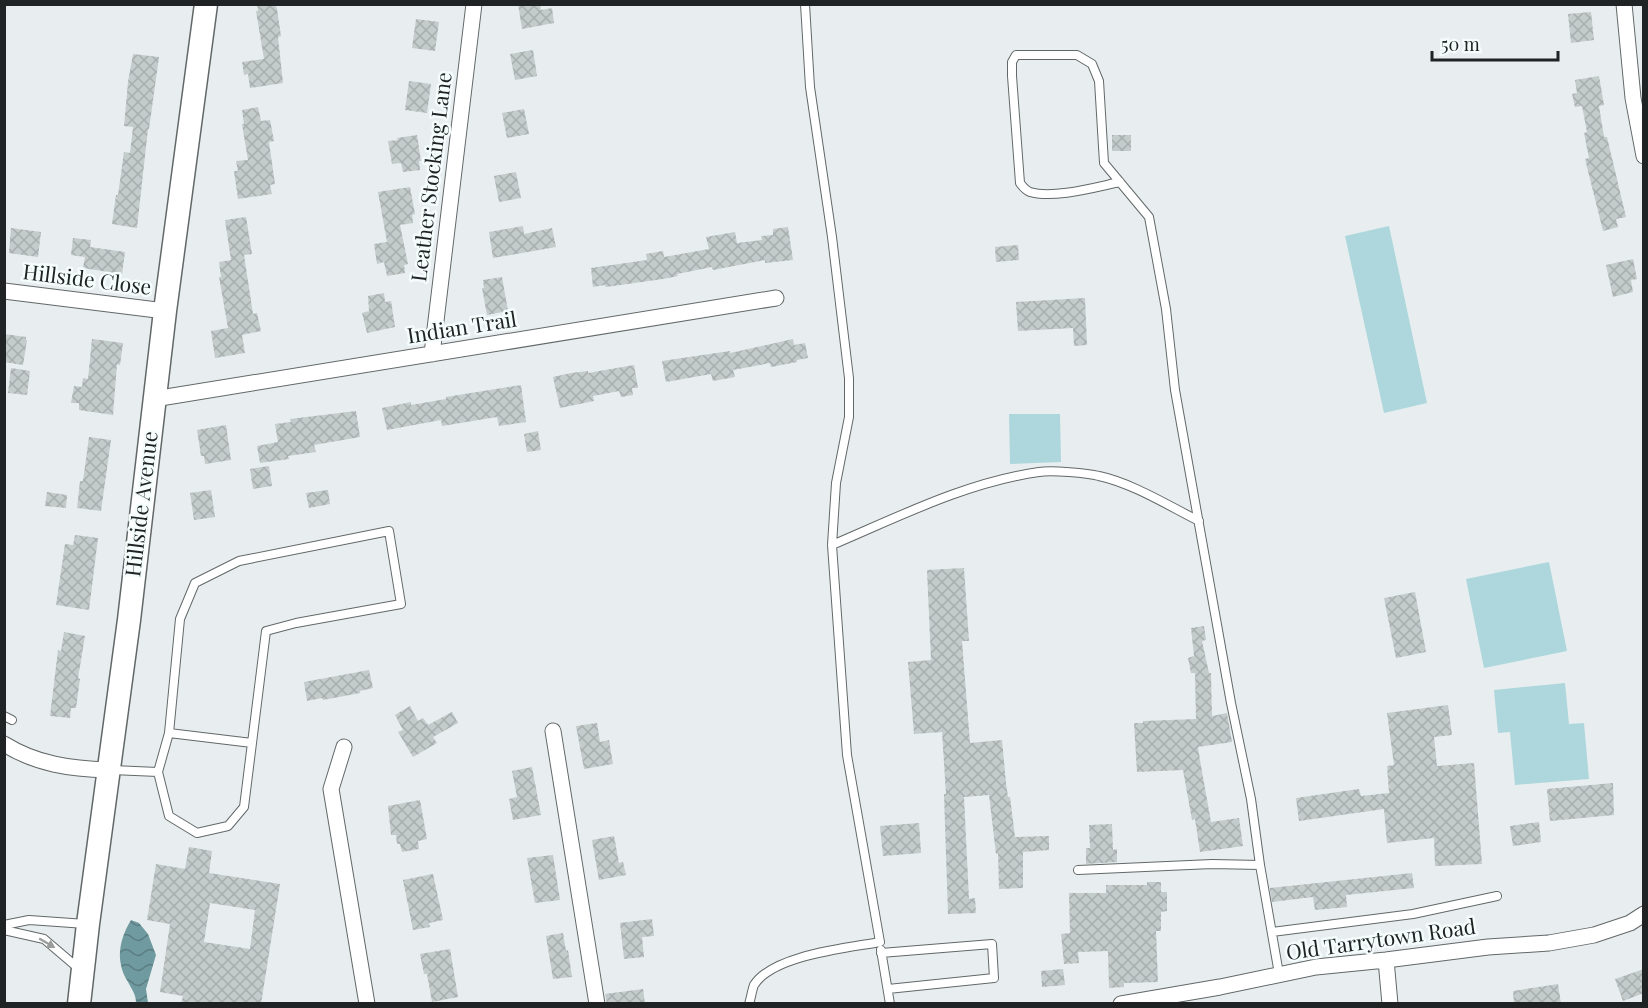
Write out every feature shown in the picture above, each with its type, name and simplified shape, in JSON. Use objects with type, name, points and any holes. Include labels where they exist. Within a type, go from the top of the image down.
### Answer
[{"type":"main road","name":"Hillside Avenue","points":[[79,1004],[129,620],[165,310],[206,4]]},
{"type":"street","name":"Leather Stocking Lane","points":[[432,354],[474,4]]},
{"type":"street","points":[[1624,4],[1633,98],[1644,156]]},
{"type":"street","name":"Hillside Close","points":[[4,291],[165,310]]},
{"type":"street","name":"Indian Trail","points":[[154,399],[776,298]]},
{"type":"street","points":[[553,731],[597,1004]]},
{"type":"street","points":[[4,744],[22,755],[49,764],[78,770],[108,770]]},
{"type":"street","points":[[344,747],[331,789],[367,1004]]},
{"type":"street","name":"Old Tarrytown Road","points":[[1121,1004],[1316,967],[1488,947],[1549,943],[1594,935],[1630,923],[1644,914]]},
{"type":"street","points":[[1386,960],[1390,1004]]},
{"type":"lane","points":[[805,4],[810,87],[832,237],[849,378],[849,417],[836,483],[832,545],[847,755],[890,1004]]},
{"type":"lane","points":[[1120,182],[1054,194],[1032,193],[1024,189],[1020,183],[1012,76],[1012,62],[1016,56],[1077,56],[1092,64],[1099,81],[1104,163],[1120,182],[1149,217],[1166,309],[1175,390],[1231,703],[1251,799],[1279,974]]},
{"type":"lane","points":[[832,545],[980,486],[1041,472],[1099,476],[1142,492],[1199,521]]},
{"type":"lane","points":[[389,531],[401,604],[296,623],[266,631],[243,807],[228,826],[196,833],[168,816],[158,772],[168,733],[180,619],[195,583],[239,561],[389,531]]},
{"type":"lane","points":[[168,733],[252,743]]},
{"type":"lane","points":[[108,770],[129,769],[158,772]]},
{"type":"lane","points":[[1078,870],[1212,864],[1260,865]]},
{"type":"lane","points":[[1272,932],[1413,914],[1497,896]]},
{"type":"lane","points":[[4,925],[29,920],[88,924]]},
{"type":"lane","points":[[4,930],[44,939],[82,972]]},
{"type":"lane","points":[[749,1004],[754,985],[777,965],[829,951],[880,942]]},
{"type":"lane","points":[[882,953],[993,944],[994,978],[888,989]]},
{"type":"shaded area","points":[[1389,226],[1427,403],[1384,413],[1345,236]]},
{"type":"shaded area","points":[[1009,414],[1060,414],[1061,462],[1010,464]]},
{"type":"shaded area","points":[[1549,562],[1567,651],[1484,668],[1466,579]]},
{"type":"shaded area","points":[[1565,683],[1569,724],[1584,723],[1589,779],[1515,785],[1510,732],[1498,733],[1494,690]]},
{"type":"water","points":[[131,920],[139,923],[148,934],[156,955],[146,989],[148,1003],[136,1003],[135,995],[121,966],[121,943]]},
{"type":"building","points":[[257,4],[275,4],[277,9],[281,36],[278,37],[283,83],[250,88],[248,74],[244,75],[242,62],[264,59],[256,11],[258,11]]},
{"type":"building","points":[[518,4],[540,4],[541,10],[552,8],[554,23],[522,29]]},
{"type":"building","points":[[1591,12],[1594,40],[1571,43],[1568,14]]},
{"type":"building","points":[[416,19],[439,22],[435,51],[412,48]]},
{"type":"building","points":[[533,50],[537,76],[515,80],[510,54]]},
{"type":"building","points":[[133,54],[159,57],[137,228],[112,224],[124,152],[130,153],[133,127],[124,126]]},
{"type":"building","points":[[1599,76],[1604,105],[1599,106],[1604,137],[1607,137],[1626,217],[1616,219],[1618,227],[1603,231],[1585,159],[1589,158],[1582,106],[1575,107],[1572,94],[1577,93],[1575,80]]},
{"type":"building","points":[[409,81],[431,84],[427,113],[405,110]]},
{"type":"building","points":[[258,107],[261,121],[270,120],[274,141],[269,142],[275,184],[270,185],[272,194],[238,199],[234,171],[238,171],[236,161],[248,160],[242,110]]},
{"type":"building","points":[[524,109],[529,134],[507,138],[502,113]]},
{"type":"building","points":[[417,135],[420,170],[403,172],[401,163],[392,164],[388,141]]},
{"type":"building","points":[[1112,135],[1131,135],[1131,151],[1112,151]]},
{"type":"building","points":[[516,172],[521,198],[499,202],[494,176]]},
{"type":"building","points":[[410,187],[415,214],[412,215],[413,223],[400,225],[408,264],[404,265],[405,273],[387,276],[384,262],[377,264],[374,244],[387,242],[378,192]]},
{"type":"building","points":[[246,217],[252,254],[244,255],[253,314],[257,313],[261,331],[242,335],[245,353],[215,358],[211,331],[228,328],[219,277],[221,277],[219,262],[231,260],[225,220]]},
{"type":"building","points":[[523,226],[524,234],[552,228],[556,247],[493,258],[489,232]]},
{"type":"building","points":[[788,227],[793,260],[765,263],[765,260],[713,270],[712,267],[663,279],[593,287],[591,268],[647,260],[646,254],[663,251],[664,257],[709,249],[706,237],[735,232],[737,243],[762,240],[761,236],[773,235],[773,229]]},
{"type":"building","points":[[11,228],[41,232],[38,257],[9,253]]},
{"type":"building","points":[[73,238],[91,240],[90,247],[125,252],[122,274],[83,268],[85,257],[71,255]]},
{"type":"building","points":[[1018,245],[1019,260],[996,262],[995,247]]},
{"type":"building","points":[[1633,259],[1637,279],[1631,280],[1633,292],[1613,297],[1606,265]]},
{"type":"building","points":[[502,277],[508,311],[487,315],[482,288],[484,288],[483,280]]},
{"type":"building","points":[[384,293],[385,302],[391,301],[395,327],[367,333],[362,313],[369,311],[368,296]]},
{"type":"building","points":[[1085,298],[1087,345],[1074,346],[1073,328],[1018,331],[1016,302]]},
{"type":"building","points":[[4,334],[26,337],[23,365],[4,362]]},
{"type":"building","points":[[92,339],[123,343],[120,365],[117,364],[113,415],[79,410],[79,403],[71,403],[74,386],[82,387],[83,378],[88,379]]},
{"type":"building","points":[[793,339],[794,345],[805,343],[808,358],[771,367],[770,363],[733,370],[735,377],[713,381],[711,374],[666,382],[662,361],[730,351],[730,353]]},
{"type":"building","points":[[634,365],[638,388],[632,388],[633,395],[621,397],[619,391],[593,396],[594,401],[560,408],[553,377]]},
{"type":"building","points":[[11,368],[30,371],[27,395],[8,393]]},
{"type":"building","points":[[521,385],[526,422],[499,426],[497,417],[442,426],[441,420],[387,430],[382,408]]},
{"type":"building","points":[[356,411],[360,437],[314,445],[316,452],[260,463],[257,446],[278,442],[275,424],[291,422],[290,419]]},
{"type":"building","points":[[226,425],[231,460],[205,464],[204,456],[201,456],[197,430]]},
{"type":"building","points":[[538,431],[541,450],[527,452],[524,434]]},
{"type":"building","points":[[89,437],[111,440],[101,511],[77,508]]},
{"type":"building","points":[[269,466],[272,486],[253,489],[250,469]]},
{"type":"building","points":[[211,490],[215,517],[194,520],[190,493]]},
{"type":"building","points":[[328,490],[330,504],[309,508],[306,493]]},
{"type":"building","points":[[47,492],[67,495],[66,508],[45,506]]},
{"type":"building","points":[[75,535],[98,538],[89,610],[56,605],[65,544],[73,545]]},
{"type":"building","points":[[964,568],[969,641],[962,641],[970,743],[1002,740],[1015,837],[1049,836],[1049,850],[1023,852],[1023,888],[999,889],[998,853],[996,854],[989,795],[964,797],[969,899],[975,898],[976,913],[948,914],[944,794],[946,794],[942,732],[914,734],[908,662],[931,660],[927,570]]},
{"type":"building","points":[[1415,592],[1426,652],[1396,658],[1384,598]]},
{"type":"building","points":[[1204,626],[1206,640],[1202,641],[1209,673],[1211,673],[1212,716],[1227,713],[1232,742],[1198,747],[1201,766],[1211,822],[1239,818],[1243,846],[1200,852],[1195,819],[1192,820],[1183,770],[1137,772],[1134,723],[1196,719],[1195,673],[1191,673],[1188,658],[1194,656],[1191,628]]},
{"type":"building","points":[[64,632],[85,636],[76,708],[71,708],[70,718],[50,716],[58,650],[61,651]]},
{"type":"building","points":[[369,670],[373,688],[360,691],[360,693],[307,701],[304,682]]},
{"type":"building","points":[[1448,705],[1452,735],[1434,737],[1437,766],[1474,763],[1482,864],[1435,866],[1434,838],[1387,843],[1384,809],[1299,821],[1296,798],[1359,789],[1361,796],[1389,793],[1387,766],[1394,765],[1387,713]]},
{"type":"building","points":[[410,706],[418,721],[423,718],[428,725],[452,712],[458,723],[433,737],[437,743],[413,757],[398,732],[403,730],[395,715]]},
{"type":"building","points":[[597,723],[600,742],[609,740],[613,764],[584,769],[576,726]]},
{"type":"building","points":[[532,767],[541,815],[513,820],[509,799],[517,797],[512,771]]},
{"type":"building","points":[[1613,783],[1614,815],[1550,821],[1547,789]]},
{"type":"building","points":[[420,800],[427,839],[418,841],[419,849],[402,852],[400,844],[397,844],[396,835],[391,835],[388,806]]},
{"type":"building","points":[[1539,822],[1541,842],[1513,846],[1510,826]]},
{"type":"building","points":[[919,823],[921,853],[883,856],[880,826]]},
{"type":"building","points":[[1112,824],[1113,850],[1117,849],[1117,862],[1086,864],[1086,848],[1090,848],[1089,825]]},
{"type":"building","points":[[614,836],[619,863],[623,862],[626,875],[599,880],[592,840]]},
{"type":"building","points":[[189,847],[212,851],[209,873],[280,884],[261,1004],[181,1004],[183,996],[160,992],[170,924],[147,920],[156,864],[185,869]],"holes":[[[210,903],[255,910],[250,949],[204,942]]]},
{"type":"building","points":[[553,855],[560,900],[535,903],[527,858]]},
{"type":"building","points":[[1412,873],[1414,888],[1346,895],[1347,907],[1315,910],[1313,897],[1272,902],[1270,890],[1270,888]]},
{"type":"building","points":[[433,874],[443,920],[429,923],[430,927],[413,930],[403,880]]},
{"type":"building","points":[[1147,882],[1161,882],[1161,892],[1167,892],[1167,911],[1161,912],[1161,931],[1156,931],[1158,982],[1124,983],[1124,987],[1109,988],[1108,951],[1078,952],[1079,963],[1064,964],[1061,934],[1070,933],[1069,893],[1106,893],[1106,885],[1147,885]]},
{"type":"building","points":[[652,919],[654,936],[642,937],[644,957],[624,959],[620,923]]},
{"type":"building","points":[[563,933],[572,977],[553,979],[546,936]]},
{"type":"building","points":[[450,949],[458,997],[432,1002],[427,974],[424,974],[420,954]]},
{"type":"building","points":[[1063,969],[1065,985],[1042,987],[1041,971]]},
{"type":"building","points":[[1644,969],[1644,993],[1623,1001],[1615,979]]},
{"type":"building","points":[[1558,984],[1561,1004],[1514,1004],[1513,991]]},
{"type":"building","points":[[643,989],[645,1004],[607,1004],[605,994]]}]
